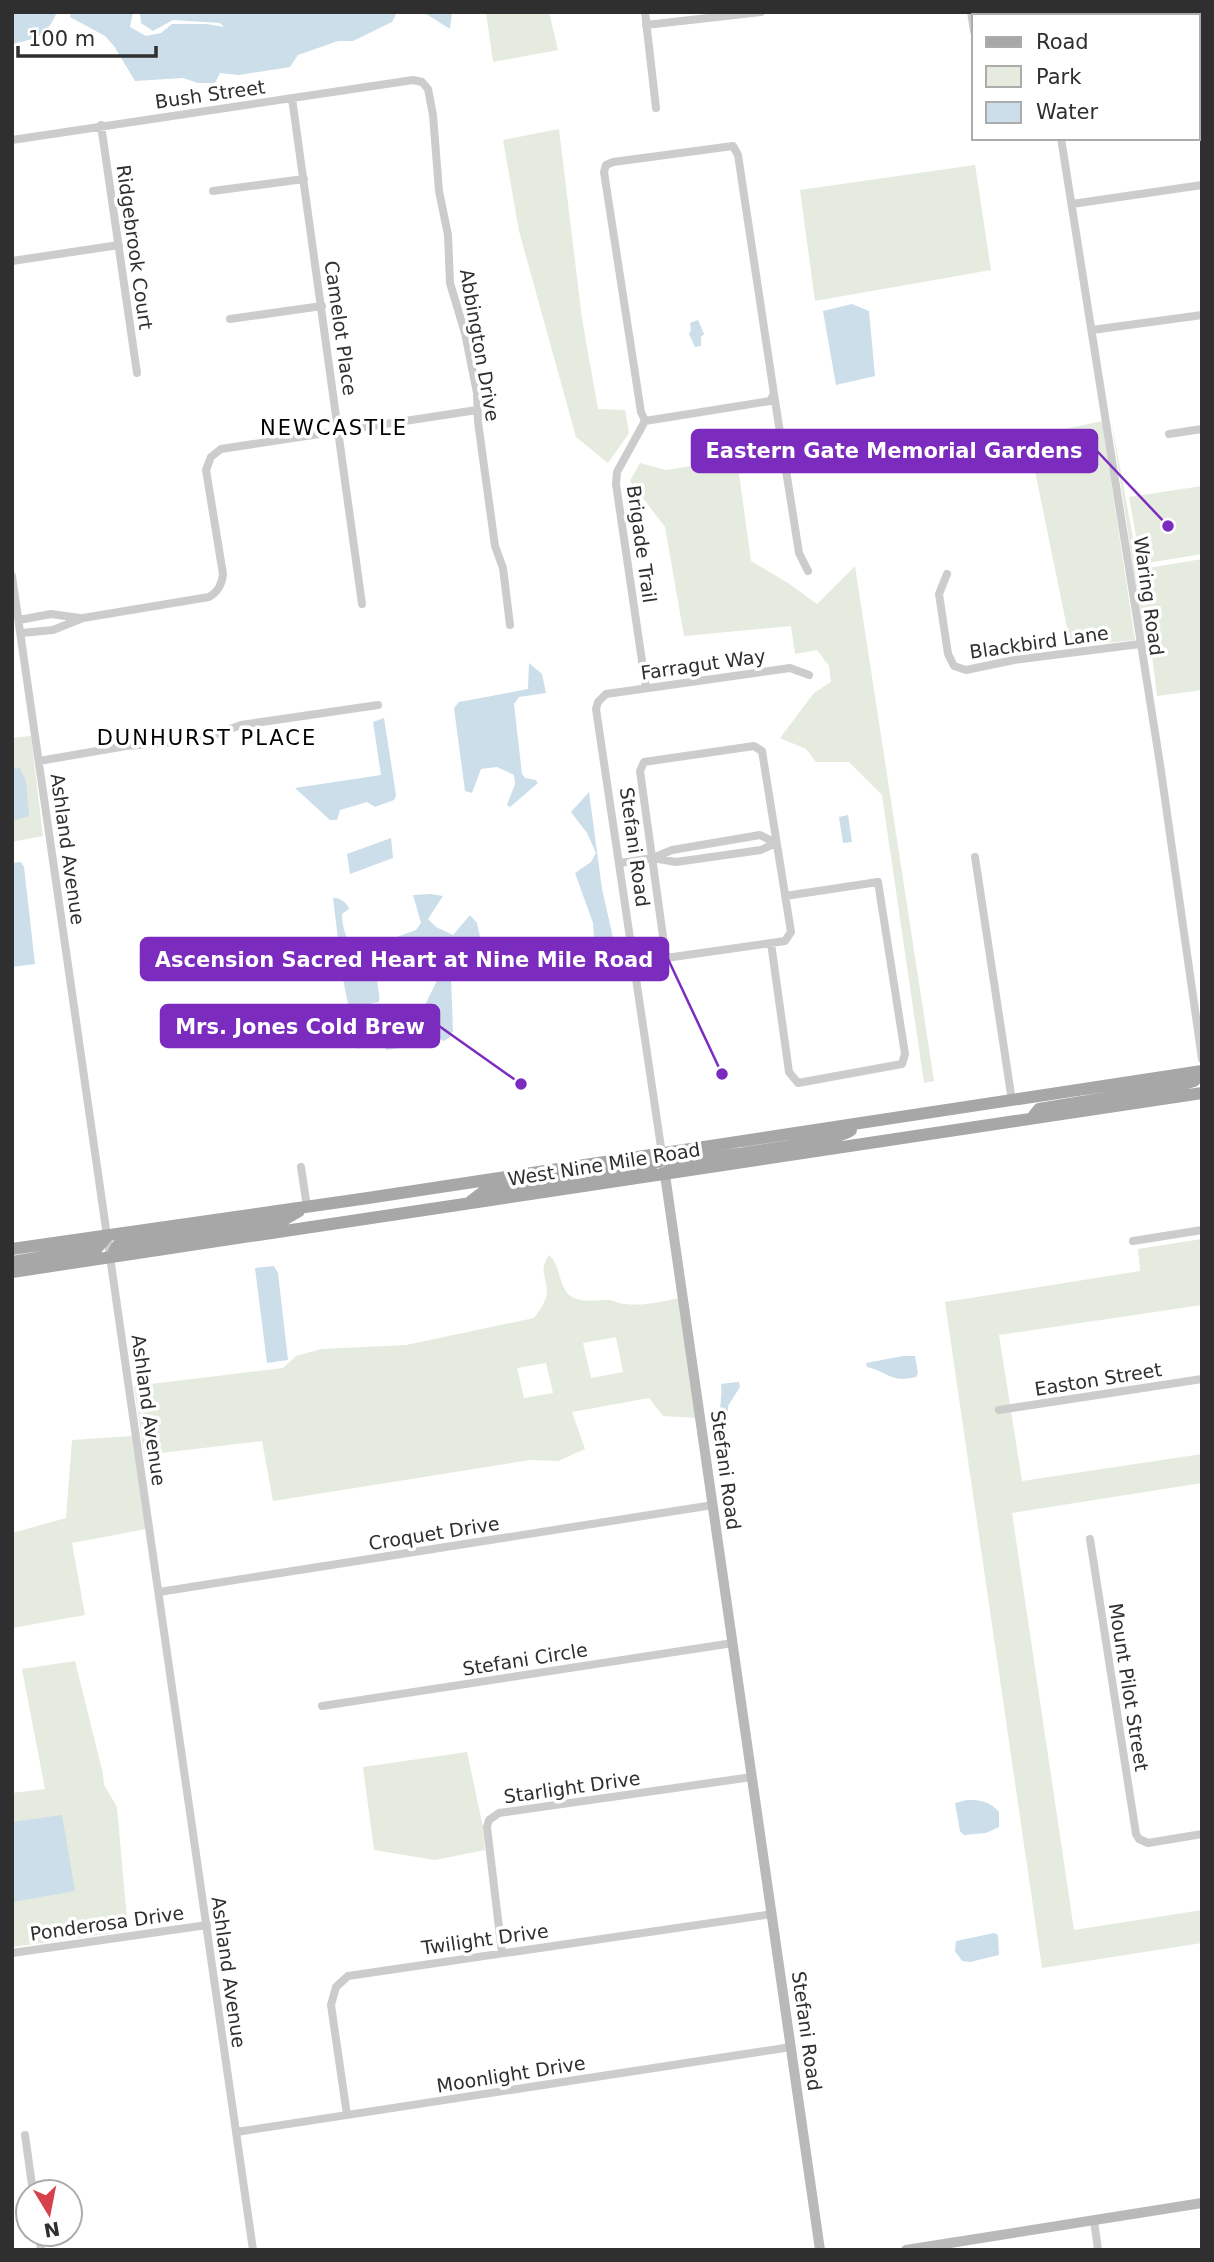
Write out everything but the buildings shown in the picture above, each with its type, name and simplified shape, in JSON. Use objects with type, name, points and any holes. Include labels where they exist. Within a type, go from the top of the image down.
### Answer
[{"type":"main road","name":"West Nine Mile Road","points":[[12,1249],[857,1125],[1202,1071]]},
{"type":"main road","points":[[1032,1118],[1039,1109],[1173,1087],[1194,1081],[1202,1071]]},
{"type":"main road","name":"West Nine Mile Road","points":[[12,1272],[1202,1093]]},
{"type":"main road","points":[[666,1174],[675,1164],[846,1134],[857,1125]]},
{"type":"main road","points":[[468,1203],[483,1192],[643,1168],[659,1161],[662,1154]]},
{"type":"main road","points":[[111,1257],[117,1246],[279,1222],[307,1207]]},
{"type":"main road","points":[[12,1262],[97,1248],[108,1235]]},
{"type":"street","points":[[645,12],[656,108]]},
{"type":"street","points":[[646,25],[761,12]]},
{"type":"street","name":"Bush Street","points":[[12,140],[412,79]]},
{"type":"street","name":"Abbington Drive","points":[[412,79],[422,82],[428,89],[433,115],[439,191],[448,235],[450,283],[465,333],[477,393],[495,546],[503,568],[510,625]]},
{"type":"street","name":"Camelot Place","points":[[292,98],[362,604]]},
{"type":"street","name":"Ridgebrook Court","points":[[101,125],[137,373]]},
{"type":"street","name":"Waring Road","points":[[1061,140],[1160,764],[1202,1059]]},
{"type":"street","points":[[774,394],[770,401],[645,421],[641,412],[604,172],[606,165],[726,146],[733,146],[738,155],[799,553],[808,571]]},
{"type":"street","points":[[213,191],[304,179]]},
{"type":"street","points":[[1072,204],[1202,184]]},
{"type":"street","points":[[12,261],[119,245]]},
{"type":"street","points":[[230,319],[322,306]]},
{"type":"street","points":[[1092,330],[1202,315]]},
{"type":"street","points":[[20,633],[54,630],[82,618],[209,597],[215,593],[220,588],[223,574],[206,470],[211,457],[225,448],[477,410]]},
{"type":"street","name":"Brigade Trail","points":[[645,421],[617,472],[616,484],[646,688]]},
{"type":"street","points":[[1169,434],[1202,429]]},
{"type":"street","name":"Blackbird Lane","points":[[947,574],[939,594],[948,654],[954,666],[960,669],[1140,644]]},
{"type":"street","name":"Ashland Avenue","points":[[12,576],[253,2250]]},
{"type":"street","points":[[19,620],[51,614],[82,618]]},
{"type":"street","name":"Farragut Way","points":[[602,697],[606,694],[790,668],[809,675]]},
{"type":"street","name":"Stefani Road","points":[[602,697],[596,709],[666,1174],[820,2250]]},
{"type":"street","points":[[39,761],[126,746],[185,741],[211,736],[241,725],[378,705]]},
{"type":"street","points":[[634,963],[785,941],[791,932],[762,751],[754,746],[644,762],[640,771],[666,958]]},
{"type":"street","points":[[620,863],[653,858],[672,850],[760,835],[776,843]]},
{"type":"street","points":[[653,858],[676,862],[761,850],[776,843]]},
{"type":"street","points":[[975,857],[1012,1101]]},
{"type":"street","points":[[771,943],[789,1072],[798,1083],[902,1064],[905,1054],[878,882],[785,896]]},
{"type":"street","points":[[301,1167],[307,1207]]},
{"type":"street","points":[[1133,1241],[1202,1230]]},
{"type":"street","name":"Easton Street","points":[[999,1410],[1202,1379]]},
{"type":"street","name":"Croquet Drive","points":[[159,1592],[713,1505]]},
{"type":"street","name":"Mount Pilot Street","points":[[1090,1539],[1134,1827],[1139,1839],[1148,1843],[1202,1834]]},
{"type":"street","name":"Stefani Circle","points":[[322,1706],[733,1643]]},
{"type":"street","name":"Starlight Drive","points":[[502,1953],[487,1827],[493,1816],[752,1777]]},
{"type":"street","name":"Twilight Drive","points":[[348,2115],[331,2004],[335,1987],[341,1980],[355,1974],[772,1913]]},
{"type":"street","name":"Ponderosa Drive","points":[[12,1953],[207,1925]]},
{"type":"street","name":"Moonlight Drive","points":[[236,2132],[791,2047]]},
{"type":"street","points":[[25,2135],[31,2178]]},
{"type":"street","points":[[906,2250],[1202,2203]]},
{"type":"street","points":[[1094,2220],[1098,2250]]},
{"type":"green space","points":[[486,12],[549,12],[558,50],[493,62]]},
{"type":"green space","points":[[559,129],[582,319],[598,409],[625,410],[629,433],[608,463],[576,437],[519,231],[503,140]]},
{"type":"green space","points":[[975,165],[991,270],[815,301],[800,190]]},
{"type":"green space","points":[[1111,419],[1138,565],[1142,569],[1202,559],[1202,690],[1157,696],[1150,639],[1144,639]]},
{"type":"green space","points":[[1102,421],[1135,640],[1071,647],[1028,437]]},
{"type":"green space","points":[[737,459],[751,561],[817,604],[855,566],[934,1081],[924,1083],[882,795],[849,762],[816,762],[806,749],[780,738],[814,693],[831,682],[829,666],[817,650],[795,654],[791,626],[684,636],[665,527],[630,481],[640,463],[666,470]]},
{"type":"green space","points":[[1202,486],[1202,554],[1141,564],[1129,497]]},
{"type":"green space","points":[[31,736],[43,836],[12,842],[12,738]]},
{"type":"green space","points":[[1202,1239],[1202,1305],[999,1335],[1022,1481],[1202,1454],[1202,1483],[1012,1513],[1074,1930],[1202,1910],[1202,1943],[1042,1968],[945,1302],[1140,1271],[1138,1249]]},
{"type":"green space","points":[[549,1255],[553,1259],[564,1288],[576,1299],[638,1304],[679,1298],[696,1418],[663,1416],[649,1398],[572,1412],[585,1449],[558,1461],[530,1460],[273,1501],[262,1441],[144,1455],[134,1386],[283,1368],[296,1356],[321,1349],[406,1345],[534,1318],[547,1293],[544,1270]],"holes":[[[616,1337],[623,1372],[591,1378],[583,1343]],[[546,1363],[553,1393],[524,1398],[517,1368]]]},
{"type":"green space","points":[[132,1436],[146,1529],[72,1543],[85,1615],[12,1628],[12,1533],[66,1518],[72,1440]]},
{"type":"green space","points":[[75,1661],[104,1785],[117,1807],[128,1931],[12,1947],[12,1793],[45,1789],[22,1669]]},
{"type":"green space","points":[[467,1752],[483,1827],[485,1850],[435,1860],[374,1850],[363,1767]]},
{"type":"water","points":[[12,12],[57,12],[45,32],[12,44]]},
{"type":"water","points":[[71,12],[133,12],[130,27],[146,36],[161,33],[172,24],[224,27],[220,23],[173,20],[153,31],[141,23],[140,12],[397,12],[392,22],[353,41],[338,41],[298,55],[290,67],[239,75],[220,73],[215,83],[198,83],[183,78],[135,81],[105,36],[70,17]]},
{"type":"water","points":[[423,12],[452,12],[450,29]]},
{"type":"water","points":[[852,304],[869,311],[875,376],[836,385],[823,311]]},
{"type":"water","points":[[698,320],[704,334],[701,337],[701,346],[695,347],[689,334],[690,323]]},
{"type":"water","points":[[529,663],[542,674],[546,693],[519,697],[514,704],[522,774],[538,783],[510,807],[507,805],[515,784],[514,775],[497,767],[481,769],[472,793],[465,791],[454,708],[459,702],[528,689]]},
{"type":"water","points":[[384,718],[396,795],[394,800],[375,807],[367,802],[340,810],[337,820],[330,820],[295,788],[381,775],[373,722]]},
{"type":"water","points":[[20,768],[26,781],[29,816],[12,821],[12,769]]},
{"type":"water","points":[[589,792],[602,889],[614,942],[615,980],[597,981],[593,923],[575,873],[591,862],[596,853],[587,833],[571,812]]},
{"type":"water","points":[[848,815],[852,842],[843,843],[839,817]]},
{"type":"water","points":[[391,838],[393,858],[350,874],[347,854]]},
{"type":"water","points":[[21,862],[24,867],[35,964],[12,967],[12,863]]},
{"type":"water","points":[[413,895],[443,896],[428,919],[436,927],[453,935],[470,915],[477,923],[480,937],[453,943],[450,951],[453,1031],[444,1041],[435,1037],[434,1031],[440,1023],[425,1005],[440,969],[441,954],[438,947],[427,939],[411,940],[388,955],[380,971],[379,1002],[369,1004],[359,1019],[363,1047],[357,1049],[343,979],[333,898],[340,899],[349,909],[342,914],[344,928],[353,949],[358,951],[416,930],[421,923]]},
{"type":"water","points":[[382,1028],[401,1036],[413,1046],[386,1050],[381,1042],[379,1030]]},
{"type":"water","points":[[274,1266],[278,1273],[288,1360],[267,1363],[255,1268]]},
{"type":"water","points":[[915,1356],[918,1373],[916,1377],[894,1378],[867,1367],[866,1363]]},
{"type":"water","points":[[739,1382],[740,1387],[728,1406],[728,1425],[722,1426],[721,1384]]},
{"type":"water","points":[[967,1800],[992,1805],[999,1812],[999,1827],[986,1833],[964,1835],[960,1831],[955,1803]]},
{"type":"water","points":[[62,1815],[75,1891],[12,1902],[12,1822]]},
{"type":"water","points":[[994,1933],[998,1935],[999,1955],[970,1962],[962,1961],[955,1951],[956,1941]]},
{"type":"place","name":"Eastern Gate Memorial Gardens","points":[[1168,526]]},
{"type":"place","name":"Ascension Sacred Heart at Nine Mile Road","points":[[722,1074]]},
{"type":"place","name":"Mrs. Jones Cold Brew","points":[[521,1084]]},
{"type":"district","name":"NEWCASTLE","points":[[334,428]]},
{"type":"district","name":"DUNHURST PLACE","points":[[207,738]]}]
